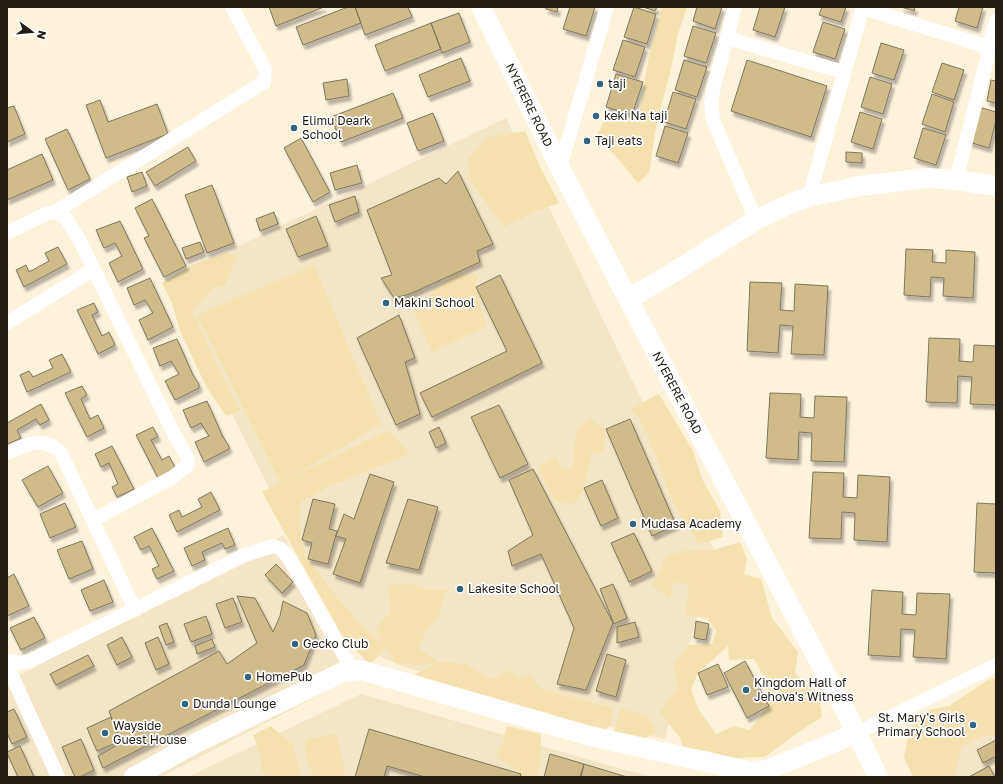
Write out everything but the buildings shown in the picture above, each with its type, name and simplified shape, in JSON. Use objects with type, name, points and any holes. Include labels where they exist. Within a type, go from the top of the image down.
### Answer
[{"type":"street","points":[[7,233],[46,214],[55,212],[264,82],[264,69],[232,7]]},
{"type":"street","name":"NYERERE ROAD","points":[[481,7],[560,168],[857,733],[878,777]]},
{"type":"street","points":[[560,168],[607,7]]},
{"type":"street","points":[[735,7],[726,38],[711,103],[713,120],[756,220]]},
{"type":"street","points":[[809,197],[863,7],[988,47]]},
{"type":"street","points":[[956,180],[987,59],[988,47],[996,21]]},
{"type":"street","points":[[726,38],[844,72]]},
{"type":"street","points":[[628,299],[671,274],[756,220],[794,202],[809,197],[860,186],[892,181],[928,178],[956,180],[996,186]]},
{"type":"street","points":[[55,212],[65,217],[78,238],[172,430],[187,457],[188,465],[173,477],[92,520]]},
{"type":"street","points":[[7,323],[94,269]]},
{"type":"street","points":[[7,453],[23,445],[40,442],[54,446],[61,453],[135,610]]},
{"type":"street","points":[[7,661],[21,663],[30,661],[245,555],[273,546],[281,549],[289,558],[353,671]]},
{"type":"street","points":[[7,665],[58,777]]},
{"type":"street","points":[[134,777],[196,743],[344,672],[361,670],[590,736],[752,772],[767,770],[857,733],[996,665]]},
{"type":"shaded area","points":[[662,7],[687,7],[678,34],[670,73],[657,121],[649,173],[638,183],[620,161],[596,136],[605,120],[638,122],[649,56]]},
{"type":"shaded area","points":[[506,118],[714,550],[665,739],[587,721],[408,668],[383,658],[351,637],[273,496],[166,281]]},
{"type":"shaded area","points":[[525,131],[541,169],[559,203],[537,211],[504,227],[470,180],[468,158],[488,137]]},
{"type":"shaded area","points":[[225,253],[237,256],[225,285],[213,288],[192,312],[240,411],[226,416],[206,386],[180,331],[172,303],[162,283],[194,264]]},
{"type":"shaded area","points":[[314,265],[381,424],[286,480],[389,430],[410,454],[328,487],[301,502],[299,522],[305,555],[335,595],[362,626],[384,645],[375,629],[391,612],[388,585],[413,584],[428,590],[446,590],[438,617],[425,632],[418,648],[438,662],[465,664],[492,679],[510,670],[519,678],[530,674],[541,689],[613,708],[610,726],[601,732],[412,676],[437,663],[419,665],[395,663],[386,647],[370,665],[342,635],[262,492],[281,483],[197,315]]},
{"type":"shaded area","points":[[455,273],[478,275],[476,287],[486,326],[432,352],[413,309]]},
{"type":"shaded area","points":[[659,394],[693,451],[702,479],[720,511],[723,537],[699,544],[674,504],[639,417],[630,409]]},
{"type":"shaded area","points":[[590,419],[606,429],[604,451],[591,454],[584,488],[574,505],[563,503],[553,499],[538,467],[556,457],[560,467],[573,469],[576,430]]},
{"type":"shaded area","points":[[284,535],[350,679],[161,777],[7,777],[7,682]]},
{"type":"shaded area","points":[[740,542],[747,559],[744,574],[761,579],[772,618],[798,652],[795,673],[819,697],[822,717],[765,757],[732,758],[703,750],[684,749],[680,738],[660,712],[678,688],[674,664],[689,645],[712,644],[716,631],[707,618],[686,615],[689,585],[674,582],[670,599],[652,586],[666,557],[683,551],[714,550]],"holes":[[[728,646],[729,660],[754,659],[764,677],[769,706],[749,730],[735,726],[716,734],[699,710],[691,689],[698,673]]]},
{"type":"shaded area","points":[[996,678],[996,736],[983,736],[962,746],[954,777],[913,777],[904,757],[910,728],[928,710],[949,706],[988,680]]},
{"type":"shaded area","points":[[361,694],[629,771],[653,777],[188,777]]},
{"type":"shaded area","name":"St. Mary's Girls Primary School","points":[[996,703],[996,777],[920,777],[905,747]]},
{"type":"shaded area","points":[[621,709],[648,716],[657,731],[642,740],[613,734]]},
{"type":"shaded area","points":[[271,726],[292,744],[301,777],[266,777],[261,769],[261,756],[253,735]]},
{"type":"shaded area","points":[[507,726],[541,734],[541,754],[537,777],[520,777],[521,774],[496,756],[503,742]]},
{"type":"shaded area","points":[[336,734],[345,771],[344,777],[314,777],[307,762],[305,740]]},
{"type":"place","name":"taji","points":[[600,84]]},
{"type":"place","name":"keki Na taji","points":[[596,116]]},
{"type":"place","name":"Elimu Deark School","points":[[294,128]]},
{"type":"place","name":"Taji eats","points":[[587,141]]},
{"type":"place","name":"Makini School","points":[[386,303]]},
{"type":"place","name":"Mudasa Academy","points":[[633,524]]},
{"type":"place","name":"Lakesite School","points":[[460,589]]},
{"type":"place","name":"Gecko Club","points":[[295,644]]},
{"type":"place","name":"HomePub","points":[[248,677]]},
{"type":"place","name":"Kingdom Hall of Jehova's Witness","points":[[746,690]]},
{"type":"place","name":"Dunda Lounge","points":[[185,704]]},
{"type":"place","name":"St. Mary's Girls Primary School","points":[[973,725]]},
{"type":"place","name":"Wayside Guest House","points":[[105,733]]}]
